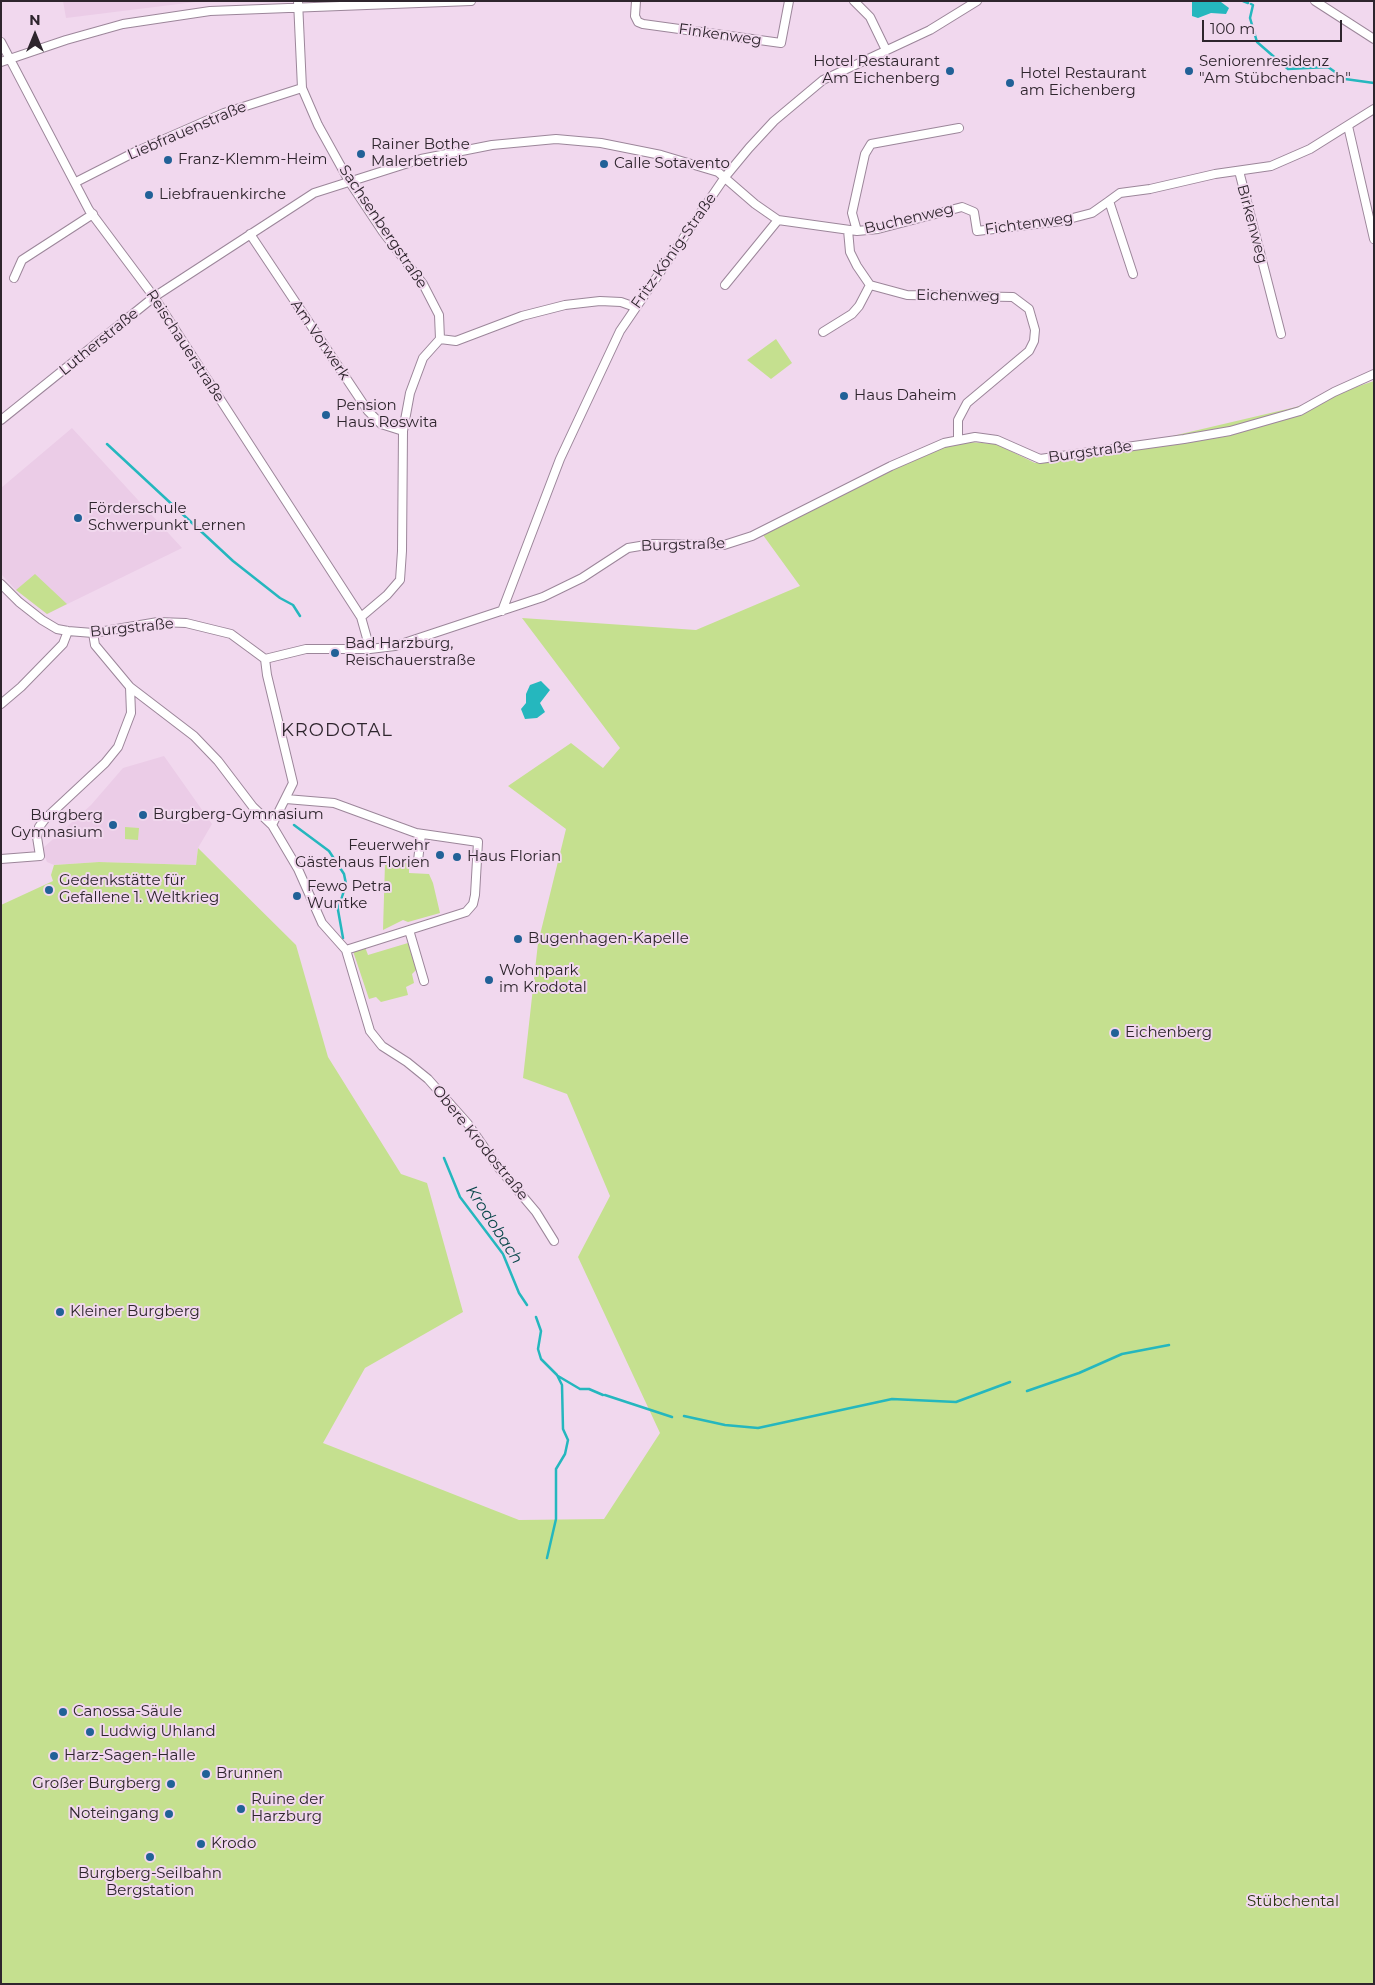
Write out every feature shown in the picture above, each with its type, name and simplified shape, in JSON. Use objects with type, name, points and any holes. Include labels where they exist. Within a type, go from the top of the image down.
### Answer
[{"type":"street","points":[[1,62],[66,40],[123,24],[210,11],[298,4],[471,1]]},
{"type":"street","name":"Finkenweg","points":[[636,1],[635,16],[638,22],[643,24],[781,43],[789,1]]},
{"type":"street","points":[[854,1],[870,17],[886,50]]},
{"type":"street","name":"Fritz-König-Straße","points":[[502,611],[560,459],[620,331],[725,177],[748,148],[800,97],[823,80],[930,30],[978,1]]},
{"type":"street","points":[[1315,1],[1374,39]]},
{"type":"street","name":"Sachsenbergstraße","points":[[298,4],[302,88],[318,125],[349,181],[383,232],[423,284],[439,315],[440,339]]},
{"type":"street","name":"Reischauerstraße","points":[[1,42],[93,214],[154,297],[361,617],[370,649]]},
{"type":"street","name":"Liebfrauenstraße","points":[[76,182],[135,152],[224,113],[302,88]]},
{"type":"street","name":"Birkenweg","points":[[1281,334],[1239,171],[1263,168],[1287,160],[1348,126],[1374,109]]},
{"type":"street","points":[[1348,126],[1374,240]]},
{"type":"street","name":"Buchenweg","points":[[857,231],[852,213],[865,154],[870,144],[959,128]]},
{"type":"street","name":"Buchenweg","points":[[349,181],[421,159],[492,145],[556,139],[601,143],[661,155],[718,172],[755,204],[778,220],[857,231],[878,229],[962,207]]},
{"type":"street","name":"Fichtenweg","points":[[962,207],[974,212],[977,231],[1061,221],[1092,213],[1120,193],[1150,190],[1215,174],[1239,171]]},
{"type":"street","name":"Lutherstraße","points":[[1,420],[154,297],[314,194],[349,181]]},
{"type":"street","points":[[1109,201],[1133,274]]},
{"type":"street","points":[[14,278],[22,260],[93,214]]},
{"type":"street","points":[[725,285],[778,220]]},
{"type":"street","points":[[823,332],[852,314],[859,306],[870,285],[856,266],[850,252],[848,230]]},
{"type":"street","name":"Am Vorwerk","points":[[250,234],[368,411],[381,424],[403,431]]},
{"type":"street","name":"Eichenweg","points":[[870,285],[907,295],[1013,297],[1030,309],[1036,330],[1034,341],[1029,351],[967,403],[958,420],[958,440]]},
{"type":"street","points":[[361,617],[387,595],[400,580],[403,431],[410,393],[423,358],[440,339],[456,341],[522,316],[565,306],[600,301],[621,302],[635,307]]},
{"type":"street","name":"Burgstraße","points":[[1,584],[19,602],[42,620],[57,629],[68,631],[93,633],[158,622],[186,623],[231,634],[266,659],[306,649],[370,649],[395,646],[544,597],[574,582],[628,548],[652,544],[724,545],[752,536],[890,466],[944,443],[975,437],[997,440],[1040,459],[1184,439],[1230,431],[1300,411],[1334,392],[1374,374]]},
{"type":"street","points":[[1,704],[22,688],[63,644],[68,631]]},
{"type":"street","name":"Obere Krodostraße","points":[[93,633],[95,645],[130,687],[194,736],[218,761],[253,807],[272,825],[298,869],[322,922],[346,950],[370,1031],[382,1046],[407,1062],[428,1079],[468,1124],[498,1167],[536,1212],[554,1241]]},
{"type":"street","points":[[266,659],[267,676],[293,783],[272,825]]},
{"type":"street","points":[[1,859],[40,856],[37,837],[39,827],[44,819],[105,763],[118,747],[131,713],[130,687]]},
{"type":"street","points":[[286,799],[334,803],[386,824],[421,834],[478,842],[473,904],[466,912],[346,950]]},
{"type":"street","points":[[418,861],[421,834]]},
{"type":"street","points":[[410,930],[424,981]]},
{"type":"shaded area","points":[[63,1],[195,1],[195,2],[66,18]]},
{"type":"shaded area","name":"Förderschule Schwerpunkt Lernen","points":[[72,428],[182,548],[47,614],[16,590],[1,574],[1,488]]},
{"type":"shaded area","name":"Burgberg-Gymnasium","points":[[164,756],[212,824],[198,848],[196,865],[99,862],[54,865],[47,862],[42,849],[91,805],[123,768]]},
{"type":"green space","points":[[776,339],[792,363],[771,379],[747,360]]},
{"type":"green space","name":"Stübchental","points":[[1374,381],[1374,1984],[1,1984],[1,905],[53,881],[51,875],[54,865],[99,862],[196,865],[198,848],[296,945],[328,1057],[401,1174],[427,1183],[463,1312],[365,1368],[323,1443],[519,1520],[604,1519],[660,1433],[578,1257],[610,1196],[567,1094],[523,1078],[538,943],[566,829],[508,786],[571,743],[603,768],[620,748],[522,618],[696,630],[800,586],[763,535],[937,448],[969,442],[996,444],[1035,463],[1083,457],[1296,407]]},
{"type":"green space","points":[[35,574],[67,604],[47,614],[16,590]]},
{"type":"green space","points":[[125,827],[139,828],[138,840],[125,839]]},
{"type":"green space","points":[[385,863],[409,863],[409,873],[429,874],[440,913],[408,922],[403,920],[383,930]]},
{"type":"green space","points":[[408,943],[417,969],[412,974],[414,983],[406,987],[408,995],[381,1002],[376,997],[369,999],[353,951],[365,947],[368,955]]},
{"type":"water","points":[[1192,1],[1221,2],[1229,8],[1226,14],[1211,13],[1198,18],[1192,16]]},
{"type":"water","points":[[541,681],[550,690],[540,703],[545,712],[537,718],[525,719],[521,709],[526,703],[526,694],[530,685]]},
{"type":"waterway","points":[[1243,1],[1248,3]]},
{"type":"waterway","points":[[1251,4],[1253,5],[1250,18],[1257,42],[1288,69],[1328,67],[1345,79],[1374,83]]},
{"type":"waterway","name":"Krodobach","points":[[107,444],[233,561],[280,598],[293,605],[300,616]]},
{"type":"waterway","name":"Krodobach","points":[[294,825],[329,851],[344,874],[346,884],[338,910],[343,938]]},
{"type":"waterway","name":"Krodobach","points":[[444,1158],[460,1197],[503,1254],[519,1293],[527,1305]]},
{"type":"waterway","name":"Krodobach","points":[[536,1317],[541,1331],[538,1349],[541,1359],[557,1375],[562,1385],[563,1429],[568,1440],[565,1454],[556,1469],[556,1519],[547,1558]]},
{"type":"waterway","points":[[1027,1391],[1079,1373],[1122,1354],[1169,1345]]},
{"type":"waterway","points":[[558,1376],[580,1389],[589,1389],[603,1395]]},
{"type":"waterway","points":[[684,1416],[725,1425],[758,1428],[892,1399],[956,1402],[1010,1382]]},
{"type":"waterway","points":[[605,1395],[672,1417]]},
{"type":"place","name":"Hotel Restaurant Am Eichenberg","points":[[950,71]]},
{"type":"place","name":"Seniorenresidenz \"Am Stübchenbach\"","points":[[1189,71]]},
{"type":"place","name":"Hotel Restaurant am Eichenberg","points":[[1010,83]]},
{"type":"place","name":"Rainer Bothe Malerbetrieb","points":[[361,154]]},
{"type":"place","name":"Franz-Klemm-Heim","points":[[168,160]]},
{"type":"place","name":"Calle Sotavento","points":[[604,164]]},
{"type":"place","name":"Liebfrauenkirche","points":[[149,195]]},
{"type":"place","name":"Haus Daheim","points":[[844,396]]},
{"type":"place","name":"Pension Haus Roswita","points":[[326,415]]},
{"type":"place","name":"Förderschule Schwerpunkt Lernen","points":[[78,518]]},
{"type":"place","name":"Bad Harzburg, Reischauerstraße","points":[[335,653]]},
{"type":"place","name":"Burgberg-Gymnasium","points":[[143,815]]},
{"type":"place","name":"Burgberg Gymnasium","points":[[113,825]]},
{"type":"place","name":"Feuerwehr Gästehaus Florien","points":[[440,855]]},
{"type":"place","name":"Haus Florian","points":[[457,857]]},
{"type":"place","name":"Gedenkstätte für Gefallene 1. Weltkrieg","points":[[49,890]]},
{"type":"place","name":"Fewo Petra Wuntke","points":[[297,896]]},
{"type":"place","name":"Bugenhagen-Kapelle","points":[[518,939]]},
{"type":"place","name":"Wohnpark im Krodotal","points":[[489,980]]},
{"type":"place","name":"Eichenberg","points":[[1115,1033]]},
{"type":"place","name":"Kleiner Burgberg","points":[[60,1312]]},
{"type":"place","name":"Canossa-Säule","points":[[63,1712]]},
{"type":"place","name":"Ludwig Uhland","points":[[90,1732]]},
{"type":"place","name":"Harz-Sagen-Halle","points":[[54,1756]]},
{"type":"place","name":"Brunnen","points":[[206,1774]]},
{"type":"place","name":"Großer Burgberg","points":[[171,1784]]},
{"type":"place","name":"Ruine der Harzburg","points":[[241,1809]]},
{"type":"place","name":"Noteingang","points":[[169,1814]]},
{"type":"place","name":"Krodo","points":[[201,1844]]},
{"type":"place","name":"Burgberg-Seilbahn Bergstation","points":[[150,1857]]},
{"type":"district","name":"KRODOTAL","points":[[337,731]]}]
